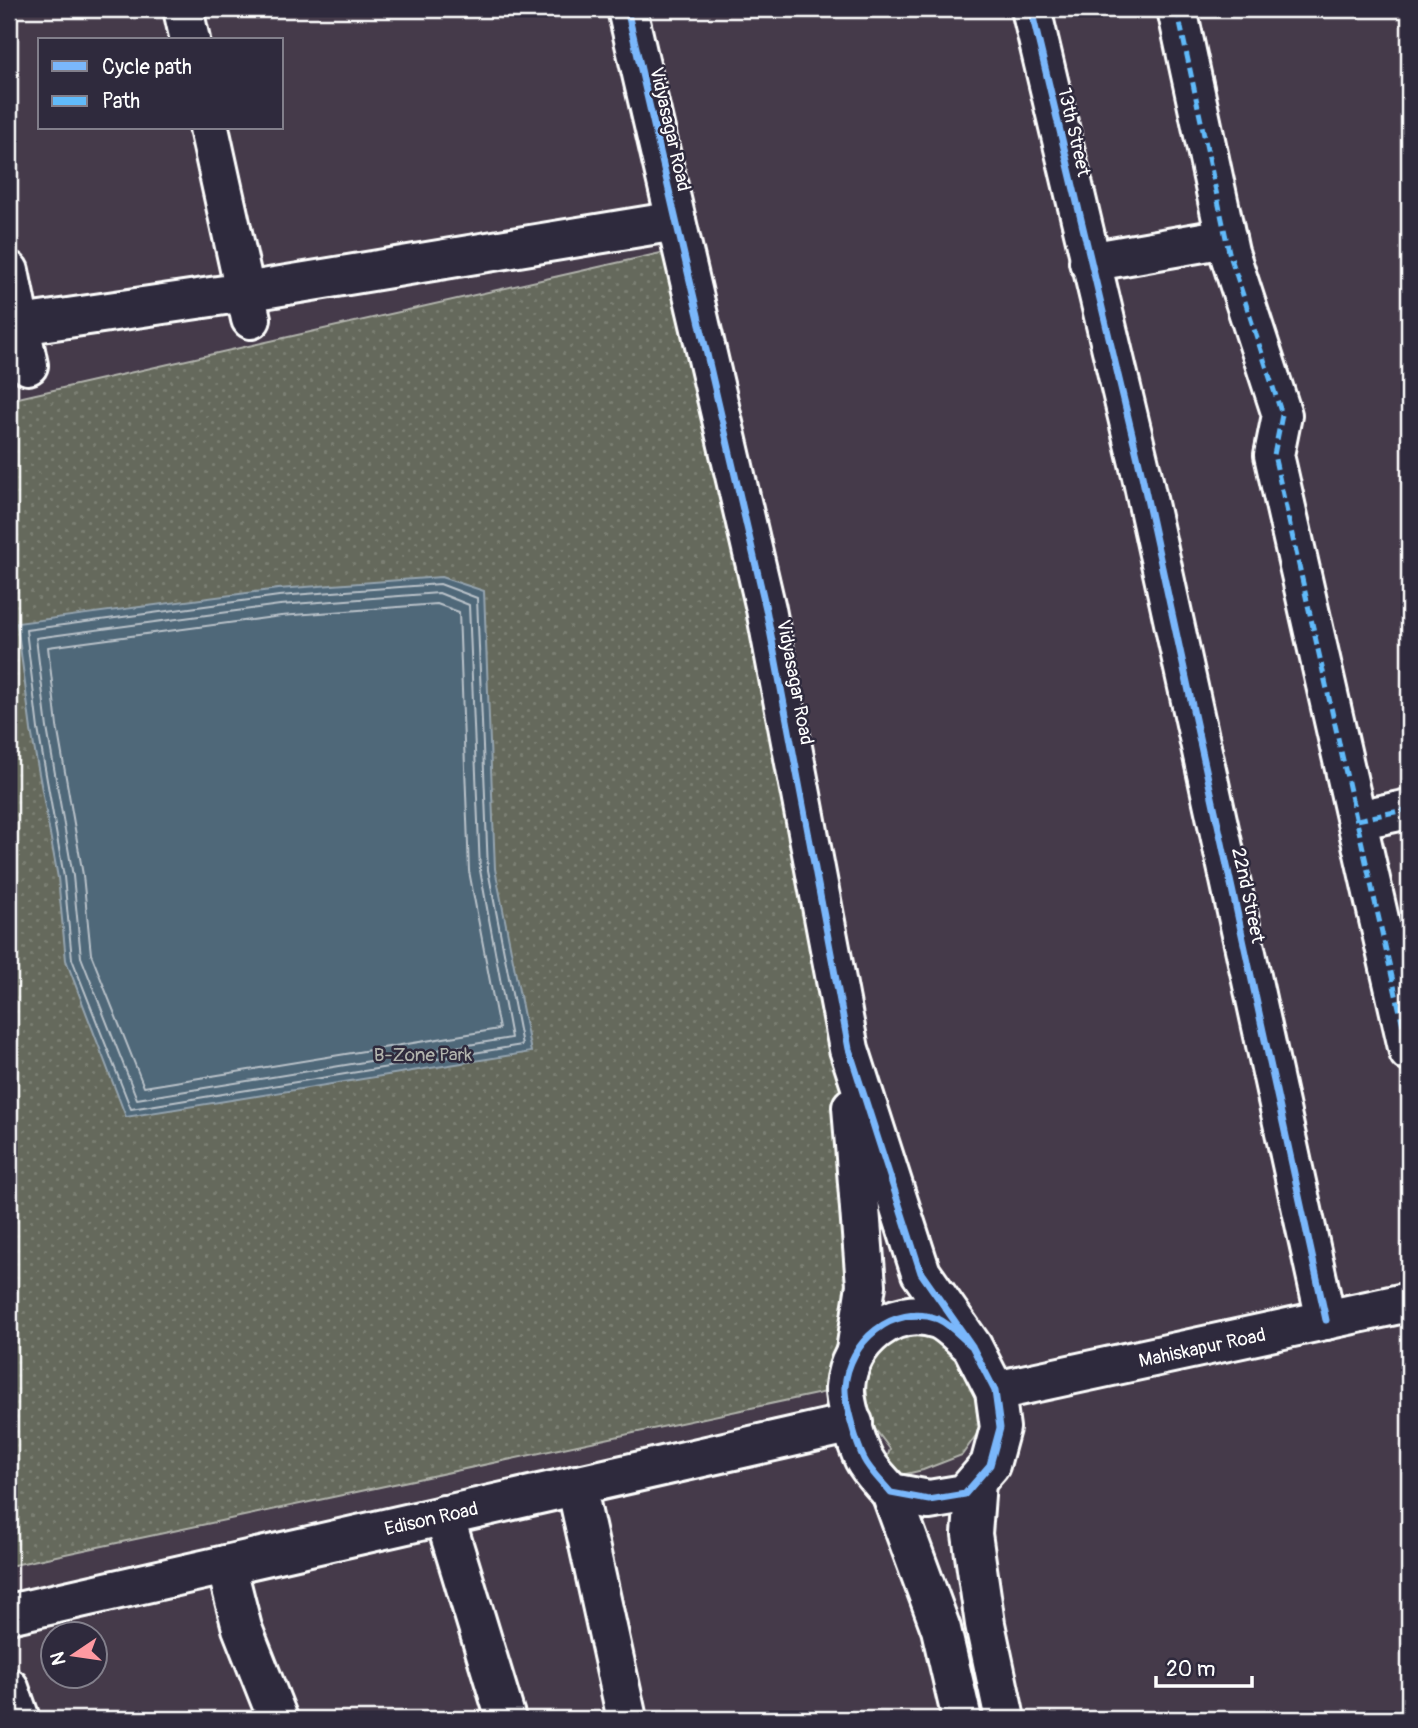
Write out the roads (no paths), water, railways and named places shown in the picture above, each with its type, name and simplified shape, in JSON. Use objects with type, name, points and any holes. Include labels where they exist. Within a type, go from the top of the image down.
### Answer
[{"type":"street","points":[[183,9],[190,38]]},
{"type":"street","name":"Vidyasagar Road","points":[[627,9],[766,609],[849,1049],[921,1273],[972,1346]]},
{"type":"street","name":"13th Street","points":[[1031,9],[1142,476]]},
{"type":"street","points":[[1177,9],[1226,238],[1282,415],[1274,455],[1409,1052]]},
{"type":"street","points":[[209,130],[248,306]]},
{"type":"street","points":[[9,271],[12,335],[248,306],[676,220]]},
{"type":"street","points":[[1089,262],[1226,238]]},
{"type":"street","name":"22nd Street","points":[[1142,476],[1326,1320]]},
{"type":"street","points":[[1357,820],[1409,809]]},
{"type":"street","name":"Vidyasagar Road","points":[[849,1049],[866,1285],[856,1351]]},
{"type":"street","name":"Mahiskapur Road","points":[[995,1391],[1409,1302]]},
{"type":"street","points":[[891,1493],[929,1500],[965,1494],[990,1465],[1000,1428],[995,1391],[972,1346],[939,1320],[908,1316],[874,1328],[856,1351],[845,1388],[865,1460],[891,1493],[941,1629],[962,1719]]},
{"type":"street","name":"Edison Road","points":[[9,1614],[853,1423]]},
{"type":"street","points":[[976,1482],[972,1534],[985,1624],[1005,1719]]},
{"type":"street","points":[[576,1485],[627,1719]]},
{"type":"street","points":[[444,1515],[506,1719]]},
{"type":"street","points":[[226,1565],[242,1629],[278,1719]]},
{"type":"street","points":[[9,1688],[20,1719]]},
{"type":"water","points":[[441,577],[484,591],[495,869],[531,1052],[126,1117],[66,960],[58,878],[31,730],[17,623],[278,589]]},
{"type":"park label","name":"B-Zone Park","points":[[423,1054]]}]
